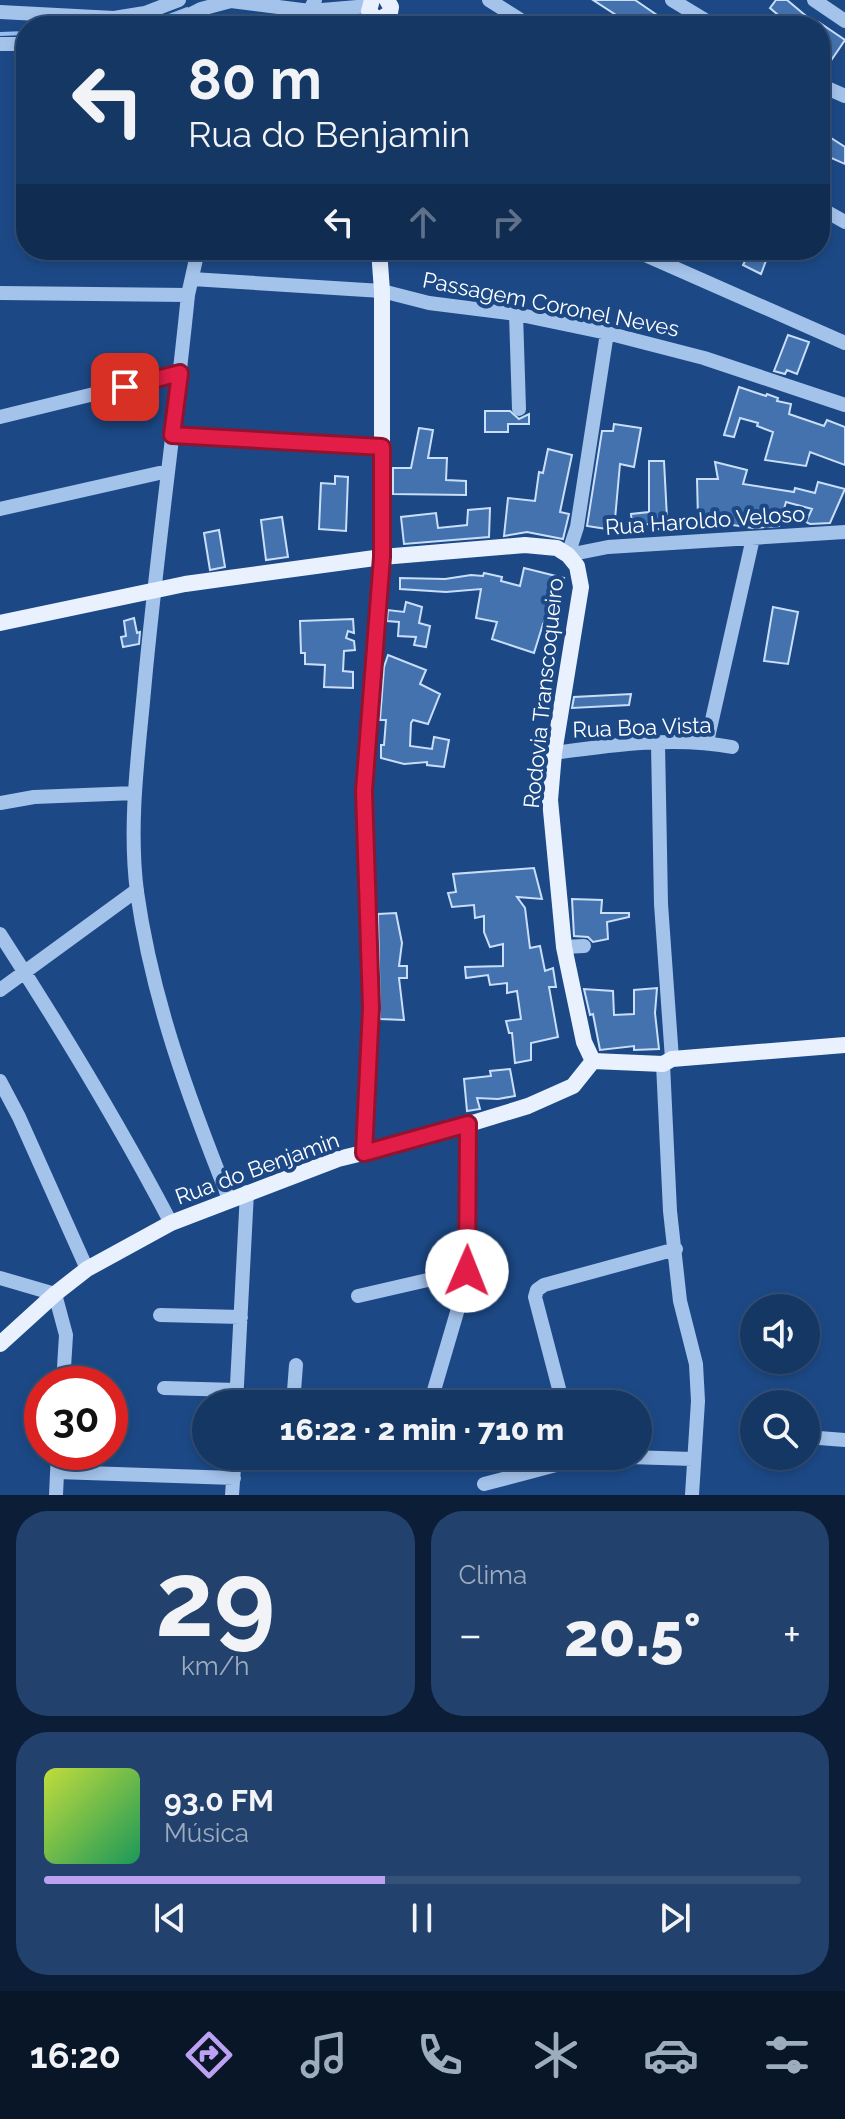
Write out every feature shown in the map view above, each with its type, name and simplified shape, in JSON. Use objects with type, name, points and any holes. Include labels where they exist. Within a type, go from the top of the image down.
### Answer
[{"type":"main road","points":[[380,260],[382,557]]},
{"type":"main road","name":"Rodovia Transcoqueiro","points":[[0,623],[152,589],[382,557],[525,545],[557,548],[568,555],[577,566],[581,587],[554,753],[550,800],[564,947],[584,1042],[593,1061]]},
{"type":"main road","points":[[593,1061],[667,1061],[845,1045]]},
{"type":"main road","name":"Rua do Benjamin","points":[[0,1344],[87,1269],[171,1223],[338,1159],[528,1106],[573,1086],[593,1061]]},
{"type":"street","points":[[119,16],[142,7],[179,0]]},
{"type":"street","points":[[489,0],[514,16]]},
{"type":"street","points":[[672,0],[698,16]]},
{"type":"street","points":[[814,0],[845,21]]},
{"type":"street","points":[[199,5],[231,1],[379,11]]},
{"type":"street","points":[[3,8],[68,7],[106,16]]},
{"type":"street","points":[[196,260],[188,295],[152,589],[135,793],[137,890],[166,1030],[229,1199]]},
{"type":"street","points":[[657,260],[845,343]]},
{"type":"street","name":"Passagem Coronel Neves","points":[[192,279],[382,291],[429,303],[516,314],[704,358],[845,405]]},
{"type":"street","points":[[0,293],[188,295]]},
{"type":"street","points":[[516,314],[519,409]]},
{"type":"street","points":[[568,555],[577,527],[607,333]]},
{"type":"street","points":[[0,417],[180,373]]},
{"type":"street","points":[[172,435],[382,447]]},
{"type":"street","points":[[0,509],[168,471]]},
{"type":"street","name":"Rua Haroldo Veloso","points":[[568,555],[608,547],[845,532]]},
{"type":"street","points":[[707,742],[753,538]]},
{"type":"street","points":[[364,1153],[371,1008],[364,791],[382,557]]},
{"type":"street","name":"Rua Boa Vista","points":[[554,753],[609,746],[707,742],[732,747]]},
{"type":"street","points":[[658,744],[670,1211],[680,1301],[696,1364],[698,1401],[692,1495]]},
{"type":"street","points":[[0,803],[34,797],[135,793]]},
{"type":"street","points":[[0,990],[137,890]]},
{"type":"street","points":[[0,934],[132,1148],[171,1223]]},
{"type":"street","points":[[564,947],[584,946]]},
{"type":"street","points":[[0,1081],[87,1269]]},
{"type":"street","points":[[434,1390],[467,1271],[468,1124]]},
{"type":"street","points":[[236,1390],[247,1192]]},
{"type":"street","points":[[559,1390],[535,1297],[537,1290],[570,1277],[676,1249]]},
{"type":"street","points":[[358,1296],[467,1271]]},
{"type":"street","points":[[0,1278],[55,1294],[66,1335],[64,1366]]},
{"type":"street","points":[[160,1315],[241,1317]]},
{"type":"street","points":[[294,1390],[296,1365]]},
{"type":"street","points":[[164,1388],[192,1392]]},
{"type":"street","points":[[820,1438],[845,1440]]},
{"type":"street","points":[[652,1458],[693,1459]]},
{"type":"street","points":[[232,1495],[234,1470]]},
{"type":"street","points":[[484,1484],[533,1470]]},
{"type":"street","points":[[56,1495],[57,1472],[234,1478]]},
{"type":"building","points":[[593,0],[635,0],[658,16],[618,16]]},
{"type":"building","points":[[776,0],[787,0],[806,16],[779,16],[770,8]]},
{"type":"building","points":[[830,30],[845,40],[830,62]]},
{"type":"building","points":[[830,137],[845,147],[845,164],[830,157]]},
{"type":"building","points":[[746,260],[766,260],[761,274],[743,265]]},
{"type":"building","points":[[788,335],[809,342],[797,374],[787,370],[785,374],[774,371]]},
{"type":"building","points":[[739,387],[791,404],[789,414],[824,426],[827,420],[845,427],[845,465],[810,452],[806,466],[765,460],[773,432],[757,426],[758,423],[740,418],[734,437],[724,435]]},
{"type":"building","points":[[485,411],[510,411],[519,419],[529,414],[529,424],[508,424],[508,432],[485,432]]},
{"type":"building","points":[[614,424],[641,428],[634,467],[620,464],[615,519],[608,518],[607,529],[587,526],[602,431],[613,431]]},
{"type":"building","points":[[419,428],[433,430],[428,458],[447,458],[446,480],[466,481],[466,495],[393,494],[393,468],[411,468]]},
{"type":"building","points":[[548,449],[572,455],[560,512],[569,514],[563,539],[527,532],[504,536],[508,498],[535,501],[539,472],[543,473]]},
{"type":"building","points":[[649,461],[664,461],[667,518],[672,518],[671,530],[658,529],[659,523],[632,526],[631,514],[649,512]]},
{"type":"building","points":[[715,462],[747,470],[743,484],[794,492],[795,488],[815,493],[818,482],[845,489],[830,523],[810,524],[806,522],[812,509],[786,502],[779,526],[753,528],[732,525],[732,521],[698,518],[697,479],[718,479]]},
{"type":"building","points":[[335,476],[348,477],[346,531],[319,529],[321,483],[335,484]]},
{"type":"building","points":[[490,508],[489,537],[404,544],[401,517],[436,513],[438,528],[467,525],[468,510]]},
{"type":"building","points":[[282,517],[288,557],[266,560],[261,520]]},
{"type":"building","points":[[219,530],[225,567],[210,570],[204,533]]},
{"type":"building","points":[[524,568],[564,578],[550,626],[543,624],[534,653],[492,639],[497,622],[476,618],[481,589],[446,592],[400,589],[400,578],[445,579],[483,576],[484,573],[520,586]]},
{"type":"building","points":[[406,602],[422,607],[419,623],[430,626],[426,647],[414,645],[416,637],[398,636],[399,622],[387,621],[388,610],[404,612]]},
{"type":"building","points":[[773,607],[798,612],[788,664],[764,661]]},
{"type":"building","points":[[134,618],[137,633],[140,632],[139,644],[123,647],[121,637],[126,636],[124,621]]},
{"type":"building","points":[[353,619],[354,633],[348,631],[346,638],[354,641],[355,650],[344,651],[343,671],[353,672],[353,688],[324,687],[325,665],[305,664],[305,653],[301,653],[300,621]]},
{"type":"building","points":[[388,655],[426,670],[420,684],[440,694],[428,724],[413,720],[411,723],[410,746],[432,749],[434,737],[449,740],[444,767],[427,765],[427,762],[404,764],[381,758],[386,720],[380,720],[384,667]]},
{"type":"building","points":[[631,694],[629,705],[572,708],[574,697]]},
{"type":"building","points":[[534,868],[542,899],[517,897],[525,908],[530,948],[540,946],[545,971],[553,968],[556,987],[549,987],[558,1037],[531,1043],[531,1060],[515,1063],[512,1033],[509,1033],[506,1021],[521,1019],[517,991],[507,993],[507,983],[490,985],[488,975],[466,978],[465,967],[503,966],[503,944],[490,947],[484,932],[484,916],[475,918],[474,905],[452,907],[448,893],[456,892],[453,874]]},
{"type":"building","points":[[572,899],[602,900],[601,913],[629,913],[629,917],[607,922],[608,939],[593,942],[588,937],[574,936]]},
{"type":"building","points":[[396,913],[402,943],[399,966],[407,966],[407,978],[399,978],[404,1020],[380,1019],[378,914]]},
{"type":"building","points":[[657,988],[655,1013],[659,1049],[634,1050],[634,1046],[600,1050],[584,989],[613,991],[614,1015],[634,1014],[634,990]]},
{"type":"building","points":[[510,1069],[515,1096],[477,1098],[480,1109],[467,1111],[464,1079],[491,1076],[490,1071]]},
{"type":"waterway","points":[[168,16],[187,9]]},
{"type":"waterway","points":[[0,34],[16,33]]},
{"type":"route","points":[[125,387],[180,373],[172,435],[382,447],[382,557],[364,791],[371,1008],[364,1153],[468,1124],[467,1271]]}]
